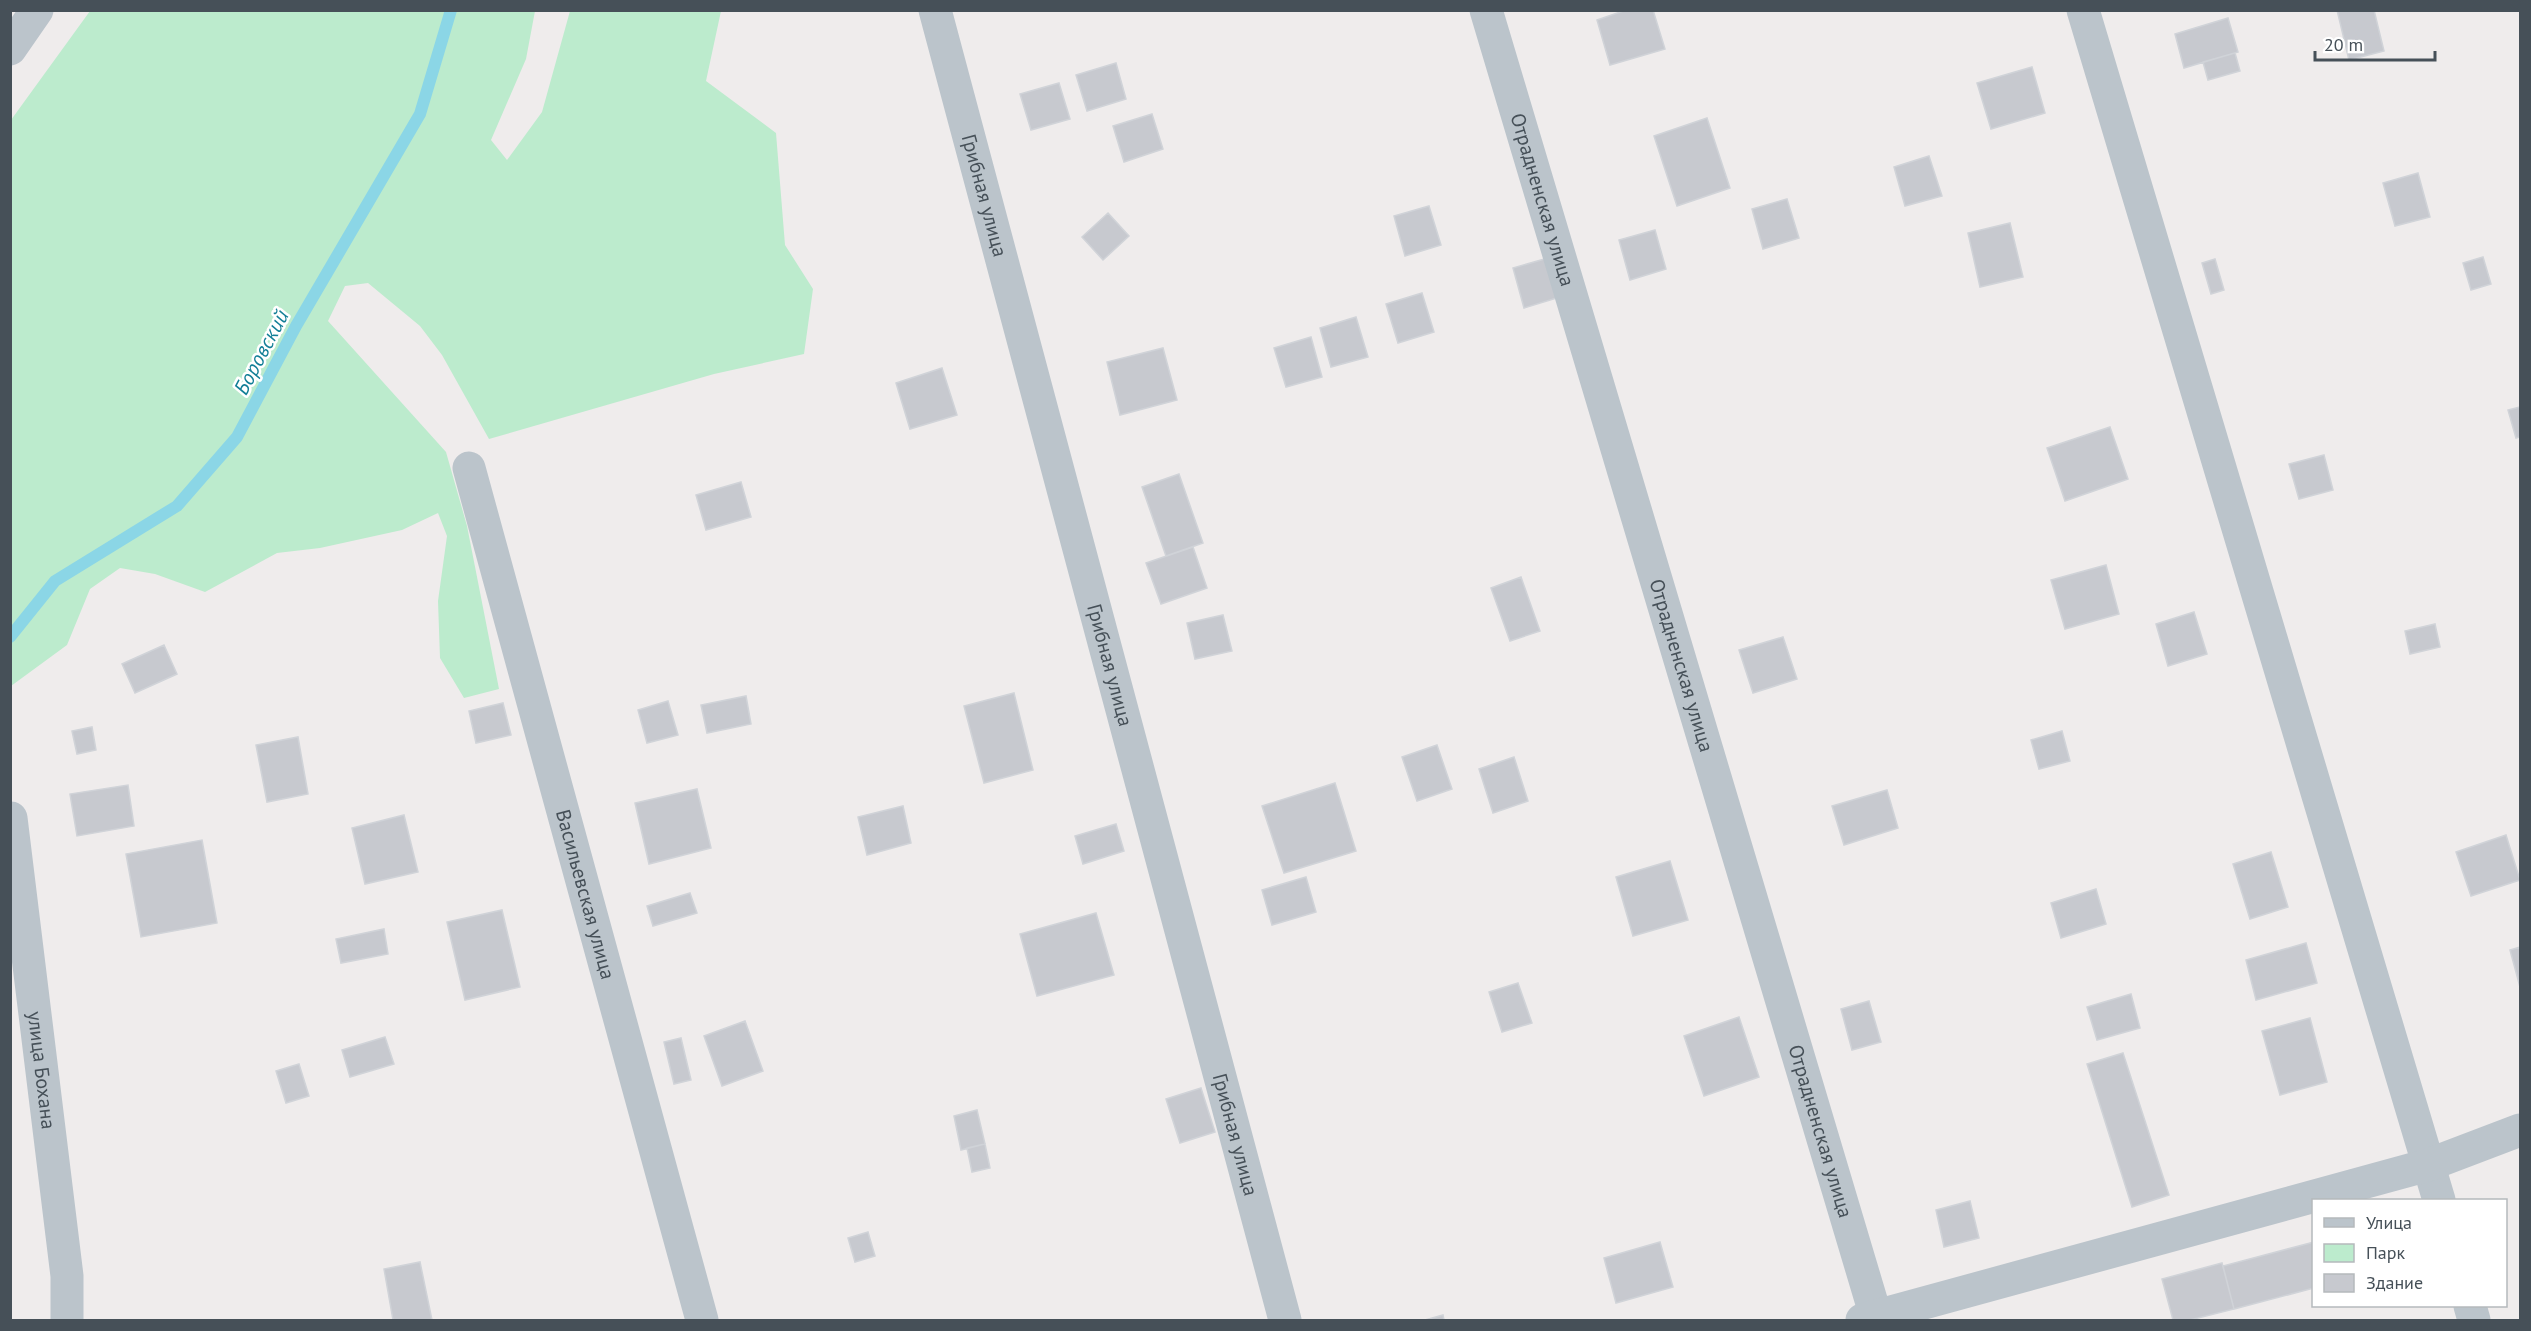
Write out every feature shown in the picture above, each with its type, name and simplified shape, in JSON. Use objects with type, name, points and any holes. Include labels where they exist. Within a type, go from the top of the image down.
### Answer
[{"type":"street","points":[[10,49],[37,10]]},
{"type":"street","name":"Грибная улица","points":[[935,10],[1285,1320]]},
{"type":"street","name":"Отрадненская улица","points":[[1486,10],[1871,1319]]},
{"type":"street","points":[[2083,10],[2439,1199]]},
{"type":"street","name":"Васильевская улица","points":[[469,468],[702,1320]]},
{"type":"street","name":"улица Бохана","points":[[11,818],[67,1276],[67,1320]]},
{"type":"street","points":[[1871,1319],[2428,1165],[2520,1131]]},
{"type":"green space","points":[[90,11],[535,11],[526,59],[491,140],[507,160],[542,112],[570,11],[721,11],[706,81],[776,133],[785,245],[813,289],[804,354],[714,374],[489,439],[442,355],[420,326],[368,283],[345,286],[328,321],[446,452],[467,526],[499,689],[464,698],[440,658],[438,601],[447,536],[438,513],[402,530],[320,548],[277,553],[205,592],[155,574],[120,568],[90,589],[67,645],[11,686],[11,120]]},
{"type":"building","points":[[1626,10],[1653,10],[1665,49],[1610,65],[1597,20]]},
{"type":"building","points":[[2337,10],[2374,10],[2384,51],[2349,60]]},
{"type":"building","points":[[2228,18],[2238,52],[2184,68],[2175,34]]},
{"type":"building","points":[[2235,53],[2240,71],[2208,80],[2203,62]]},
{"type":"building","points":[[1116,63],[1126,99],[1087,111],[1076,75]]},
{"type":"building","points":[[2032,67],[2045,113],[1991,129],[1977,83]]},
{"type":"building","points":[[1059,83],[1070,119],[1031,130],[1020,94]]},
{"type":"building","points":[[1152,114],[1163,149],[1124,162],[1113,126]]},
{"type":"building","points":[[1707,118],[1730,188],[1677,206],[1654,136]]},
{"type":"building","points":[[1929,156],[1942,196],[1905,206],[1894,167]]},
{"type":"building","points":[[2418,173],[2430,217],[2395,226],[2383,183]]},
{"type":"building","points":[[1787,199],[1799,238],[1763,249],[1752,209]]},
{"type":"building","points":[[1429,206],[1441,245],[1405,256],[1394,216]]},
{"type":"building","points":[[1108,213],[1129,236],[1103,260],[1082,237]]},
{"type":"building","points":[[2010,223],[2023,277],[1980,287],[1968,233]]},
{"type":"building","points":[[1655,230],[1666,269],[1630,280],[1619,240]]},
{"type":"building","points":[[2483,257],[2491,284],[2471,290],[2463,263]]},
{"type":"building","points":[[1548,258],[1560,297],[1524,308],[1513,268]]},
{"type":"building","points":[[2215,259],[2224,290],[2211,294],[2202,263]]},
{"type":"building","points":[[1422,293],[1434,332],[1398,343],[1386,304]]},
{"type":"building","points":[[1356,317],[1368,357],[1331,367],[1320,328]]},
{"type":"building","points":[[1311,337],[1322,377],[1286,387],[1274,348]]},
{"type":"building","points":[[1163,348],[1177,400],[1120,415],[1107,362]]},
{"type":"building","points":[[942,368],[957,415],[910,429],[896,383]]},
{"type":"building","points":[[2520,407],[2520,437],[2516,438],[2508,410]]},
{"type":"building","points":[[2110,427],[2128,479],[2065,501],[2047,448]]},
{"type":"building","points":[[2324,455],[2333,490],[2299,499],[2289,464]]},
{"type":"building","points":[[1179,474],[1203,543],[1166,556],[1142,487]]},
{"type":"building","points":[[741,482],[751,517],[706,530],[696,495]]},
{"type":"building","points":[[1193,547],[1207,588],[1161,604],[1146,563]]},
{"type":"building","points":[[2106,565],[2119,614],[2065,629],[2051,580]]},
{"type":"building","points":[[1521,577],[1540,631],[1510,641],[1491,588]]},
{"type":"building","points":[[2194,612],[2207,654],[2168,666],[2156,624]]},
{"type":"building","points":[[1223,615],[1232,651],[1195,659],[1187,623]]},
{"type":"building","points":[[2435,624],[2440,647],[2410,654],[2405,631]]},
{"type":"building","points":[[1783,637],[1797,679],[1753,693],[1739,650]]},
{"type":"building","points":[[164,645],[177,674],[135,693],[122,664]]},
{"type":"building","points":[[1014,693],[1033,770],[984,783],[964,706]]},
{"type":"building","points":[[746,696],[751,724],[707,733],[701,705]]},
{"type":"building","points":[[668,701],[678,735],[647,743],[638,710]]},
{"type":"building","points":[[503,703],[511,735],[476,743],[469,711]]},
{"type":"building","points":[[92,727],[96,750],[77,754],[72,731]]},
{"type":"building","points":[[2062,731],[2070,761],[2039,769],[2031,740]]},
{"type":"building","points":[[298,737],[308,794],[267,802],[256,745]]},
{"type":"building","points":[[1437,745],[1452,789],[1417,801],[1402,757]]},
{"type":"building","points":[[1514,757],[1528,801],[1493,813],[1479,769]]},
{"type":"building","points":[[1335,783],[1356,851],[1284,873],[1262,806]]},
{"type":"building","points":[[128,785],[134,826],[77,836],[70,794]]},
{"type":"building","points":[[697,789],[711,848],[649,864],[635,803]]},
{"type":"building","points":[[1887,790],[1898,828],[1844,845],[1832,806]]},
{"type":"building","points":[[903,806],[911,843],[867,855],[858,817]]},
{"type":"building","points":[[404,815],[418,872],[365,884],[352,828]]},
{"type":"building","points":[[1116,824],[1124,851],[1083,864],[1075,836]]},
{"type":"building","points":[[2506,835],[2520,880],[2471,896],[2456,852]]},
{"type":"building","points":[[202,840],[217,923],[141,937],[126,854]]},
{"type":"building","points":[[2271,852],[2288,907],[2250,919],[2233,864]]},
{"type":"building","points":[[1670,861],[1688,920],[1633,936],[1616,877]]},
{"type":"building","points":[[1306,877],[1316,912],[1272,925],[1262,890]]},
{"type":"building","points":[[2096,889],[2106,924],[2061,938],[2051,903]]},
{"type":"building","points":[[690,893],[697,913],[653,926],[647,906]]},
{"type":"building","points":[[502,910],[520,987],[465,1000],[447,922]]},
{"type":"building","points":[[1096,913],[1114,975],[1037,996],[1020,934]]},
{"type":"building","points":[[384,929],[388,954],[341,963],[336,939]]},
{"type":"building","points":[[2306,943],[2317,983],[2256,1000],[2246,960]]},
{"type":"building","points":[[2520,947],[2520,987],[2510,950]]},
{"type":"building","points":[[1518,983],[1532,1023],[1502,1032],[1489,992]]},
{"type":"building","points":[[2131,994],[2140,1028],[2097,1040],[2087,1007]]},
{"type":"building","points":[[1869,1001],[1881,1042],[1852,1050],[1841,1009]]},
{"type":"building","points":[[1739,1017],[1759,1077],[1704,1096],[1684,1036]]},
{"type":"building","points":[[2310,1018],[2327,1082],[2280,1095],[2262,1031]]},
{"type":"building","points":[[745,1021],[763,1071],[722,1086],[704,1036]]},
{"type":"building","points":[[385,1037],[394,1064],[350,1077],[342,1050]]},
{"type":"building","points":[[681,1038],[691,1080],[674,1084],[664,1042]]},
{"type":"building","points":[[2123,1053],[2169,1195],[2132,1207],[2087,1064]]},
{"type":"building","points":[[299,1064],[309,1096],[286,1103],[276,1071]]},
{"type":"building","points":[[1201,1088],[1215,1132],[1180,1143],[1166,1099]]},
{"type":"building","points":[[977,1110],[985,1144],[961,1150],[954,1116]]},
{"type":"building","points":[[985,1144],[990,1168],[972,1172],[967,1148]]},
{"type":"building","points":[[1970,1201],[1979,1238],[1944,1247],[1936,1210]]},
{"type":"building","points":[[868,1232],[875,1256],[855,1262],[848,1238]]},
{"type":"building","points":[[1660,1242],[1673,1287],[1616,1303],[1604,1258]]},
{"type":"building","points":[[2312,1243],[2312,1289],[2234,1309],[2223,1266]]},
{"type":"building","points":[[420,1262],[432,1320],[393,1320],[384,1269]]},
{"type":"building","points":[[2222,1263],[2234,1309],[2190,1320],[2173,1320],[2162,1279]]},
{"type":"building","points":[[1443,1315],[1444,1320],[1425,1320]]},
{"type":"waterway","name":"Боровский","points":[[10,637],[55,581],[177,506],[237,437],[296,326],[420,114],[451,10]]}]
